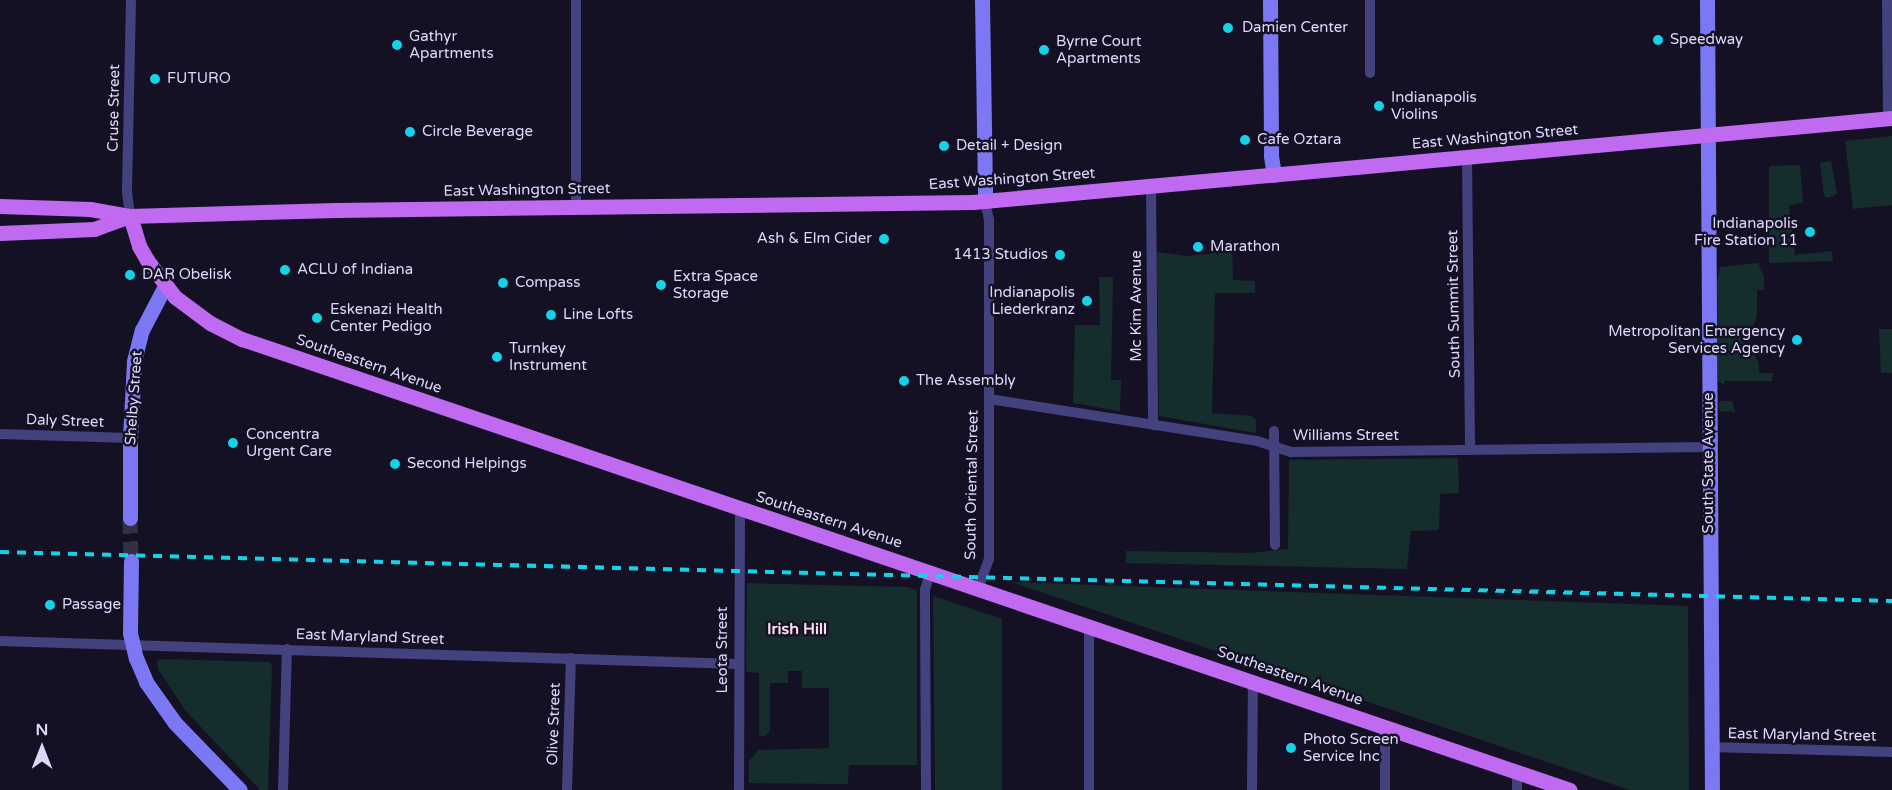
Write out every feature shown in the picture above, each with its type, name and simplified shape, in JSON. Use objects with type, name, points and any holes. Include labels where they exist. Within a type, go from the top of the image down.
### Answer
[{"type":"main road","name":"East Washington Street","points":[[0,206],[90,209],[130,216],[985,201],[1890,118]]},
{"type":"main road","name":"East Washington Street","points":[[0,233],[94,229],[130,216]]},
{"type":"main road","name":"Southeastern Avenue","points":[[130,216],[140,247],[165,286],[195,312],[242,339],[1570,790]]},
{"type":"street","name":"Cruse Street","points":[[130,216],[127,190],[131,0]]},
{"type":"street","points":[[576,0],[576,207]]},
{"type":"street","points":[[982,0],[985,201]]},
{"type":"street","points":[[1270,0],[1271,156],[1274,175]]},
{"type":"street","points":[[1370,0],[1370,73]]},
{"type":"street","name":"South State Avenue","points":[[1707,0],[1712,790]]},
{"type":"street","points":[[1887,0],[1890,118]]},
{"type":"street","name":"South Summit Street","points":[[1467,157],[1470,450]]},
{"type":"street","name":"Mc Kim Avenue","points":[[1151,187],[1153,425]]},
{"type":"street","name":"South Oriental Street","points":[[978,589],[989,559],[988,220],[985,201]]},
{"type":"street","name":"Shelby Street","points":[[130,518],[130,438],[136,350],[147,320],[165,286]]},
{"type":"street","name":"Williams Street","points":[[989,399],[1257,441],[1291,452],[1709,447]]},
{"type":"street","points":[[1274,431],[1275,545]]},
{"type":"street","name":"Daly Street","points":[[0,434],[130,438]]},
{"type":"street","name":"Leota Street","points":[[738,790],[740,510]]},
{"type":"street","points":[[130,561],[132,644],[142,673],[156,699],[175,723],[240,790]]},
{"type":"street","points":[[926,790],[925,590],[930,573]]},
{"type":"street","points":[[1089,627],[1089,790]]},
{"type":"street","name":"East Maryland Street","points":[[0,641],[738,664]]},
{"type":"street","points":[[283,790],[287,649]]},
{"type":"street","name":"Olive Street","points":[[567,790],[571,658]]},
{"type":"street","points":[[1252,682],[1252,790]]},
{"type":"street","points":[[1385,727],[1385,790]]},
{"type":"street","name":"East Maryland Street","points":[[1711,747],[1892,752]]},
{"type":"street","points":[[1517,772],[1517,790]]},
{"type":"green space","points":[[1892,136],[1892,205],[1853,209],[1845,141]]},
{"type":"green space","points":[[1831,161],[1837,194],[1828,198],[1824,196],[1820,163]]},
{"type":"green space","points":[[1800,165],[1803,203],[1789,205],[1795,255],[1832,251],[1833,261],[1769,263],[1769,166]]},
{"type":"green space","points":[[1232,240],[1233,280],[1255,281],[1255,293],[1215,293],[1212,413],[1251,416],[1256,420],[1256,433],[1159,416],[1157,252],[1186,256],[1210,254]]},
{"type":"green space","points":[[1758,263],[1764,277],[1764,290],[1757,290],[1757,315],[1751,333],[1751,347],[1759,364],[1759,373],[1773,373],[1772,381],[1725,381],[1724,385],[1718,381],[1717,283],[1720,267]]},
{"type":"green space","points":[[1099,277],[1113,277],[1111,380],[1121,380],[1120,411],[1073,403],[1075,325],[1100,325]]},
{"type":"green space","points":[[1879,329],[1892,329],[1892,373],[1881,373]]},
{"type":"green space","points":[[1721,401],[1732,401],[1735,412],[1720,411],[1718,404]]},
{"type":"green space","points":[[1458,458],[1459,493],[1440,494],[1439,530],[1411,531],[1407,569],[1126,563],[1126,551],[1250,553],[1288,549],[1289,460]]},
{"type":"green space","points":[[1011,582],[1688,606],[1689,790],[1630,790]]},
{"type":"green space","points":[[747,583],[907,587],[917,590],[917,765],[849,765],[848,784],[749,783],[749,761],[758,750],[829,748],[829,688],[802,688],[802,671],[788,671],[788,683],[770,683],[770,730],[766,735],[759,737],[759,673],[746,672]]},
{"type":"green space","points":[[933,596],[1002,619],[1002,790],[935,790]]},
{"type":"green space","points":[[161,659],[269,662],[272,666],[268,790],[260,790],[185,710],[158,669],[157,661]]},
{"type":"tunnel","points":[[130,518],[131,561]]},
{"type":"railway","points":[[0,552],[1892,601]]},
{"type":"place","name":"Damien Center","points":[[1228,28]]},
{"type":"place","name":"Speedway","points":[[1658,40]]},
{"type":"place","name":"Gathyr Apartments","points":[[397,45]]},
{"type":"place","name":"Byrne Court Apartments","points":[[1044,50]]},
{"type":"place","name":"FUTURO","points":[[155,79]]},
{"type":"place","name":"Indianapolis Violins","points":[[1379,106]]},
{"type":"place","name":"Circle Beverage","points":[[410,132]]},
{"type":"place","name":"Cafe Oztara","points":[[1245,140]]},
{"type":"place","name":"Detail + Design","points":[[944,146]]},
{"type":"place","name":"Indianapolis Fire Station 11","points":[[1810,232]]},
{"type":"place","name":"Ash & Elm Cider","points":[[884,239]]},
{"type":"place","name":"Marathon","points":[[1198,247]]},
{"type":"place","name":"1413 Studios","points":[[1060,255]]},
{"type":"place","name":"ACLU of Indiana","points":[[285,270]]},
{"type":"place","name":"DAR Obelisk","points":[[130,275]]},
{"type":"place","name":"Compass","points":[[503,283]]},
{"type":"place","name":"Extra Space Storage","points":[[661,285]]},
{"type":"place","name":"Indianapolis Liederkranz","points":[[1087,301]]},
{"type":"place","name":"Line Lofts","points":[[551,315]]},
{"type":"place","name":"Eskenazi Health Center Pedigo","points":[[317,318]]},
{"type":"place","name":"Metropolitan Emergency Services Agency","points":[[1797,340]]},
{"type":"place","name":"Turnkey Instrument","points":[[497,357]]},
{"type":"place","name":"The Assembly","points":[[904,381]]},
{"type":"place","name":"Concentra Urgent Care","points":[[233,443]]},
{"type":"place","name":"Second Helpings","points":[[395,464]]},
{"type":"place","name":"Passage","points":[[50,605]]},
{"type":"place","name":"Photo Screen Service Inc","points":[[1291,748]]},
{"type":"district","name":"Irish Hill","points":[[797,629]]}]
